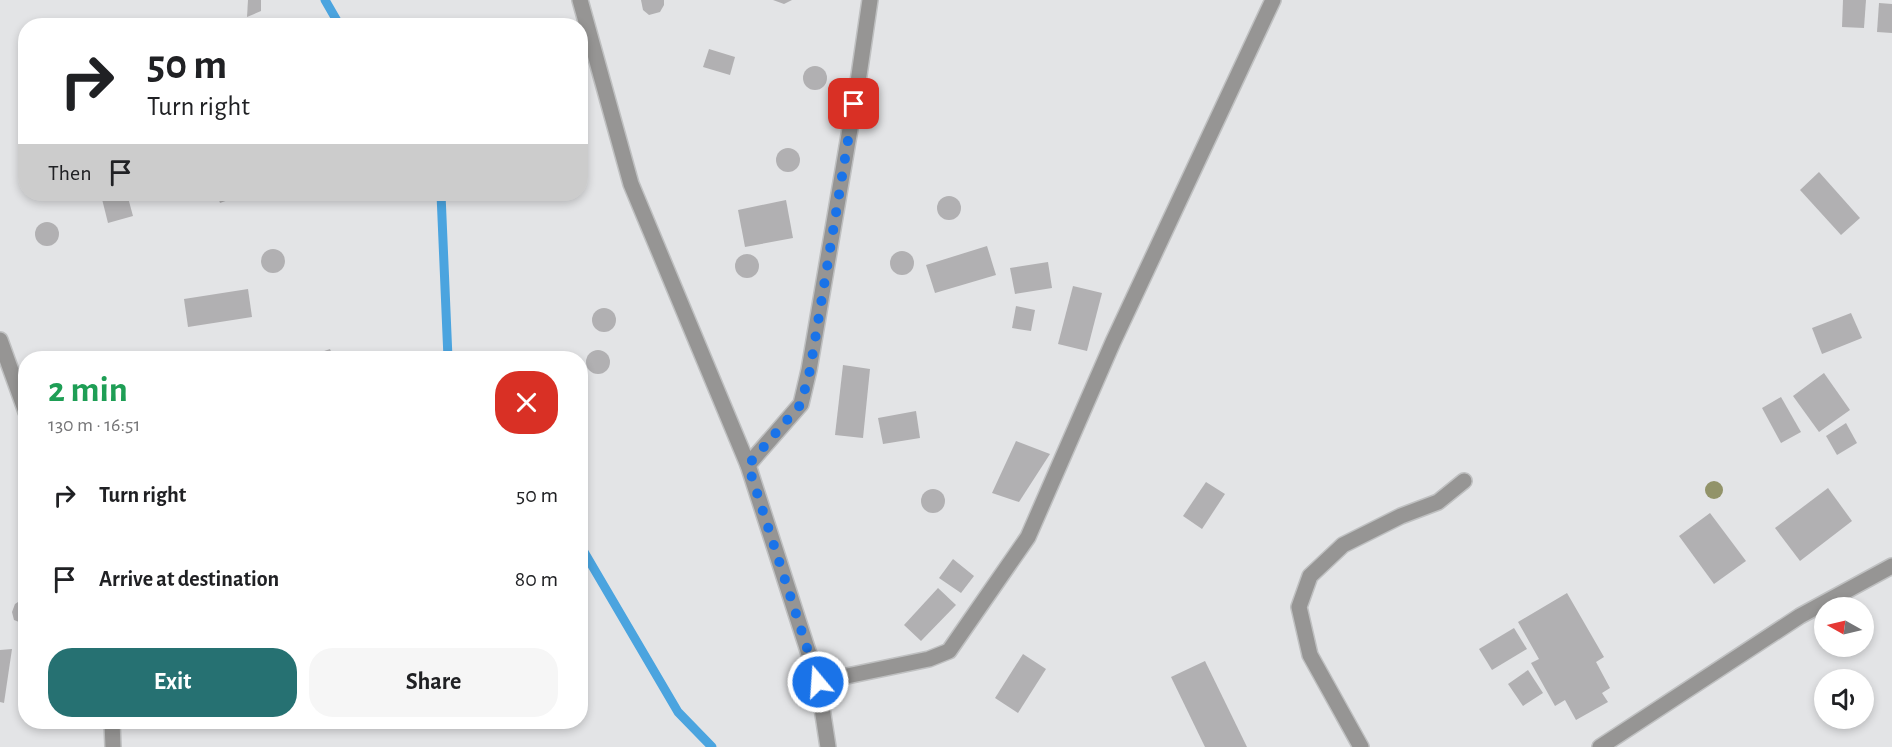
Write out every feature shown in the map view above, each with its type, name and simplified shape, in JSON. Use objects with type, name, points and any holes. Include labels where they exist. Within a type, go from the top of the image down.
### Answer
[{"type":"street","points":[[580,0],[585,18]]},
{"type":"street","points":[[748,465],[801,404],[810,370],[870,0]]},
{"type":"street","points":[[818,682],[929,659],[949,651],[1028,537],[1113,342],[1273,0]]},
{"type":"street","points":[[588,29],[631,184],[748,465],[818,682],[828,747]]},
{"type":"street","points":[[0,340],[18,390]]},
{"type":"street","points":[[1361,747],[1310,655],[1299,607],[1310,576],[1343,545],[1401,516],[1438,502],[1464,481]]},
{"type":"street","points":[[1600,747],[1800,616],[1892,566]]},
{"type":"street","points":[[112,729],[113,747]]},
{"type":"building","points":[[248,0],[261,0],[261,11],[247,17]]},
{"type":"building","points":[[641,0],[664,0],[664,5],[660,12],[649,15],[643,10]]},
{"type":"building","points":[[773,0],[792,0],[784,4]]},
{"type":"building","points":[[1843,0],[1866,0],[1864,28],[1842,27]]},
{"type":"building","points":[[1879,3],[1892,4],[1892,33],[1877,32]]},
{"type":"building","points":[[709,49],[735,57],[730,75],[703,67]]},
{"type":"building","points":[[815,66],[820,67],[826,73],[826,83],[820,89],[815,90],[810,89],[804,83],[803,78],[804,73],[810,67]]},
{"type":"building","points":[[788,148],[793,149],[799,155],[799,165],[793,171],[788,172],[783,171],[777,165],[776,160],[777,155],[783,149]]},
{"type":"building","points":[[1819,172],[1860,218],[1841,235],[1800,190]]},
{"type":"building","points":[[949,196],[954,197],[960,203],[960,213],[954,219],[949,220],[944,219],[938,213],[937,208],[938,203],[944,197]]},
{"type":"building","points":[[786,200],[793,238],[745,247],[738,210]]},
{"type":"building","points":[[102,201],[129,201],[133,216],[108,223]]},
{"type":"building","points":[[47,222],[52,223],[58,229],[58,239],[52,245],[47,246],[42,245],[36,239],[35,234],[36,229],[42,223]]},
{"type":"building","points":[[987,246],[996,275],[935,293],[926,265]]},
{"type":"building","points":[[273,249],[278,250],[284,256],[284,266],[278,272],[273,273],[268,272],[262,266],[261,261],[262,256],[268,250]]},
{"type":"building","points":[[902,251],[911,254],[914,263],[911,272],[902,275],[893,272],[890,263],[893,254]]},
{"type":"building","points":[[747,254],[752,255],[758,261],[758,271],[752,277],[747,278],[742,277],[736,271],[735,266],[736,261],[742,255]]},
{"type":"building","points":[[1048,262],[1052,288],[1015,294],[1010,268]]},
{"type":"building","points":[[1073,286],[1102,293],[1087,351],[1058,344]]},
{"type":"building","points":[[248,289],[252,317],[188,327],[184,299]]},
{"type":"building","points":[[1016,306],[1035,310],[1031,331],[1012,328]]},
{"type":"building","points":[[604,308],[609,309],[615,315],[615,325],[609,331],[604,332],[599,331],[593,325],[592,320],[593,315],[599,309]]},
{"type":"building","points":[[1851,313],[1862,338],[1822,354],[1812,328]]},
{"type":"building","points":[[593,351],[603,351],[609,357],[609,367],[603,373],[593,373],[588,368],[588,356]]},
{"type":"building","points":[[843,365],[870,369],[863,438],[835,435]]},
{"type":"building","points":[[1824,373],[1850,410],[1819,432],[1793,396]]},
{"type":"building","points":[[1781,397],[1801,432],[1781,443],[1762,408]]},
{"type":"building","points":[[916,411],[920,438],[883,444],[878,418]]},
{"type":"building","points":[[1846,423],[1857,443],[1837,455],[1826,436]]},
{"type":"building","points":[[1016,441],[1050,454],[1019,502],[992,493]]},
{"type":"building","points":[[1206,482],[1225,494],[1202,529],[1183,516]]},
{"type":"building","points":[[1828,488],[1852,521],[1800,561],[1775,528]]},
{"type":"building","points":[[933,489],[938,490],[944,496],[944,506],[938,512],[933,513],[928,512],[922,506],[921,501],[922,496],[928,490]]},
{"type":"building","points":[[1710,513],[1746,561],[1714,584],[1679,536]]},
{"type":"building","points":[[953,559],[974,576],[961,593],[939,578]]},
{"type":"building","points":[[938,588],[956,605],[921,641],[904,625]]},
{"type":"building","points":[[1567,593],[1604,657],[1596,662],[1610,688],[1602,693],[1608,702],[1576,720],[1565,700],[1555,706],[1531,663],[1539,659],[1518,622]]},
{"type":"building","points":[[18,602],[18,622],[14,620],[12,612]]},
{"type":"building","points":[[1514,628],[1527,649],[1492,670],[1479,649]]},
{"type":"building","points":[[12,649],[4,703],[0,702],[0,650]]},
{"type":"building","points":[[1023,654],[1046,669],[1018,713],[995,698]]},
{"type":"building","points":[[1205,661],[1247,747],[1205,747],[1171,677]]},
{"type":"building","points":[[1528,670],[1543,693],[1523,706],[1508,684]]},
{"type":"waterway","points":[[325,0],[335,18]]},
{"type":"waterway","points":[[441,201],[448,351]]},
{"type":"waterway","points":[[588,559],[678,712],[712,747]]},
{"type":"route","points":[[818,682],[748,465],[801,404],[810,370],[854,104]]}]
